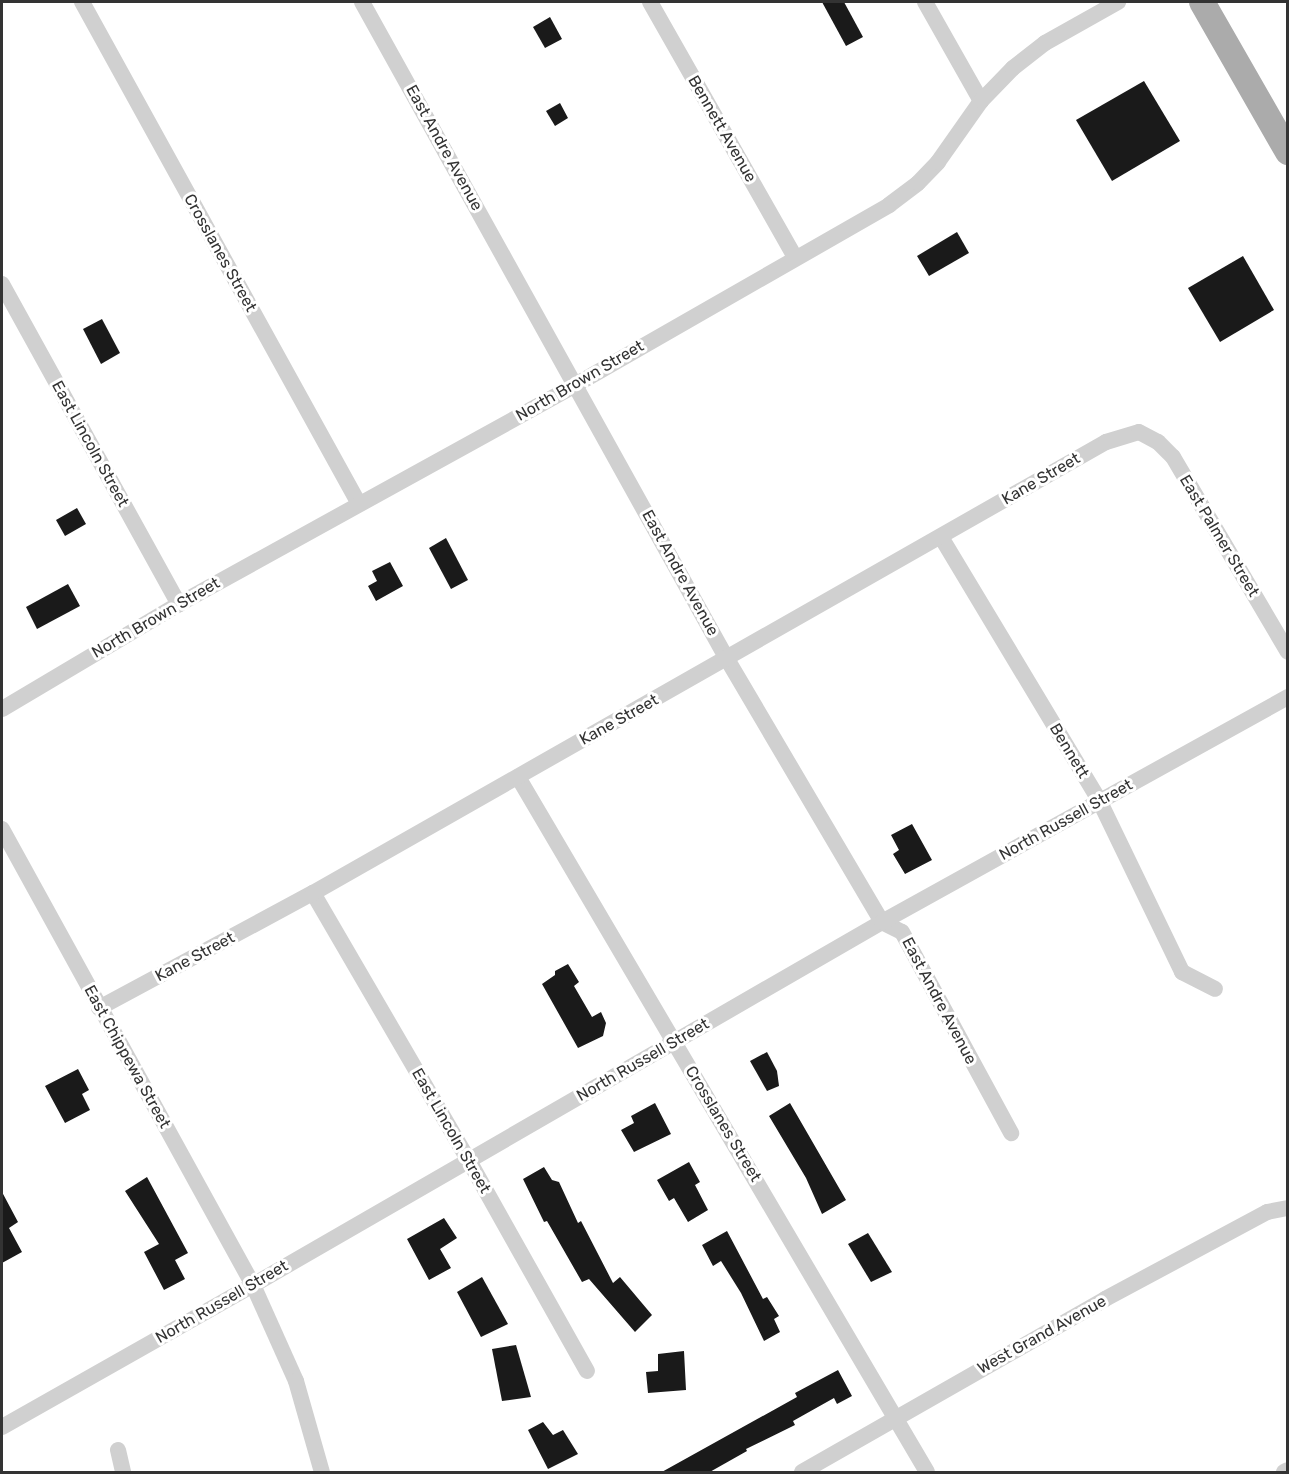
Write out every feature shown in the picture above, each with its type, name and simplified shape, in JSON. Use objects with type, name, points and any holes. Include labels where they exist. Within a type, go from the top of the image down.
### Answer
[{"type":"main road","points":[[1202,2],[1287,152]]},
{"type":"street","name":"Crosslanes Street","points":[[82,2],[358,504]]},
{"type":"street","name":"East Andre Avenue","points":[[362,2],[577,384],[727,659],[882,922],[902,932],[1011,1133]]},
{"type":"street","name":"Bennett Avenue","points":[[650,2],[795,257]]},
{"type":"street","points":[[925,2],[981,101]]},
{"type":"street","name":"North Brown Street","points":[[2,709],[179,604],[577,384],[889,205],[918,183],[938,162],[981,101],[1013,68],[1045,43],[1118,2]]},
{"type":"street","name":"East Lincoln Street","points":[[2,284],[179,604]]},
{"type":"street","name":"Kane Street","points":[[99,1008],[518,777],[1106,442],[1138,432]]},
{"type":"street","name":"East Palmer Street","points":[[1138,432],[1158,442],[1173,457],[1287,652]]},
{"type":"street","name":"Bennett","points":[[942,537],[1100,802],[1182,972],[1215,989]]},
{"type":"street","name":"North Russell Street","points":[[2,1427],[882,922],[1287,696]]},
{"type":"street","name":"Crosslanes Street","points":[[518,777],[927,1473]]},
{"type":"street","name":"East Chippewa Street","points":[[2,829],[253,1285],[296,1381],[322,1473]]},
{"type":"street","name":"East Lincoln Street","points":[[313,892],[468,1159],[586,1371]]},
{"type":"street","name":"West Grand Avenue","points":[[802,1473],[896,1417],[1267,1212],[1287,1208]]},
{"type":"street","points":[[118,1449],[123,1473]]},
{"type":"building","points":[[822,2],[844,2],[863,37],[846,46]]},
{"type":"building","points":[[550,17],[562,39],[545,48],[533,27]]},
{"type":"building","points":[[1144,81],[1180,141],[1112,181],[1076,120]]},
{"type":"building","points":[[560,103],[568,118],[555,126],[546,111]]},
{"type":"building","points":[[957,232],[969,253],[929,276],[917,256]]},
{"type":"building","points":[[1243,256],[1274,310],[1220,342],[1188,288]]},
{"type":"building","points":[[102,319],[120,353],[101,364],[83,329]]},
{"type":"building","points":[[77,508],[86,524],[65,536],[56,520]]},
{"type":"building","points":[[446,538],[468,580],[451,589],[429,548]]},
{"type":"building","points":[[390,562],[403,586],[376,601],[368,586],[377,581],[372,571]]},
{"type":"building","points":[[68,584],[80,606],[37,629],[26,607]]},
{"type":"building","points":[[912,824],[932,860],[905,874],[893,854],[899,850],[891,835]]},
{"type":"building","points":[[568,964],[579,982],[574,986],[592,1017],[601,1012],[606,1023],[603,1036],[578,1048],[542,984],[555,975],[555,971]]},
{"type":"building","points":[[767,1052],[777,1071],[779,1086],[767,1091],[750,1061]]},
{"type":"building","points":[[78,1069],[89,1090],[82,1094],[90,1110],[65,1123],[45,1086]]},
{"type":"building","points":[[655,1103],[671,1134],[634,1152],[621,1130],[634,1123],[631,1116]]},
{"type":"building","points":[[790,1103],[846,1200],[822,1214],[806,1178],[769,1116]]},
{"type":"building","points":[[689,1162],[700,1182],[695,1185],[708,1210],[688,1222],[674,1198],[669,1201],[657,1180]]},
{"type":"building","points":[[544,1167],[552,1180],[559,1182],[578,1223],[581,1221],[613,1283],[620,1277],[652,1315],[635,1332],[589,1279],[582,1282],[547,1221],[544,1222],[523,1179]]},
{"type":"building","points":[[147,1177],[188,1253],[175,1260],[185,1279],[164,1290],[144,1252],[159,1244],[125,1191]]},
{"type":"building","points":[[2,1192],[18,1222],[9,1228],[22,1252],[2,1263]]},
{"type":"building","points":[[444,1218],[457,1238],[440,1249],[451,1268],[429,1280],[407,1239]]},
{"type":"building","points":[[727,1231],[763,1299],[767,1297],[779,1316],[774,1319],[780,1332],[764,1341],[741,1293],[721,1261],[713,1266],[702,1245]]},
{"type":"building","points":[[868,1233],[892,1272],[871,1282],[848,1244]]},
{"type":"building","points":[[482,1277],[508,1324],[481,1337],[457,1292]]},
{"type":"building","points":[[516,1345],[531,1397],[502,1401],[492,1349]]},
{"type":"building","points":[[684,1351],[686,1390],[648,1393],[646,1372],[658,1371],[658,1354]]},
{"type":"building","points":[[838,1370],[852,1396],[837,1404],[834,1398],[793,1421],[795,1425],[746,1449],[747,1451],[708,1473],[660,1473],[797,1397],[795,1393]]},
{"type":"building","points":[[543,1422],[553,1435],[563,1430],[578,1454],[548,1469],[528,1430]]}]
